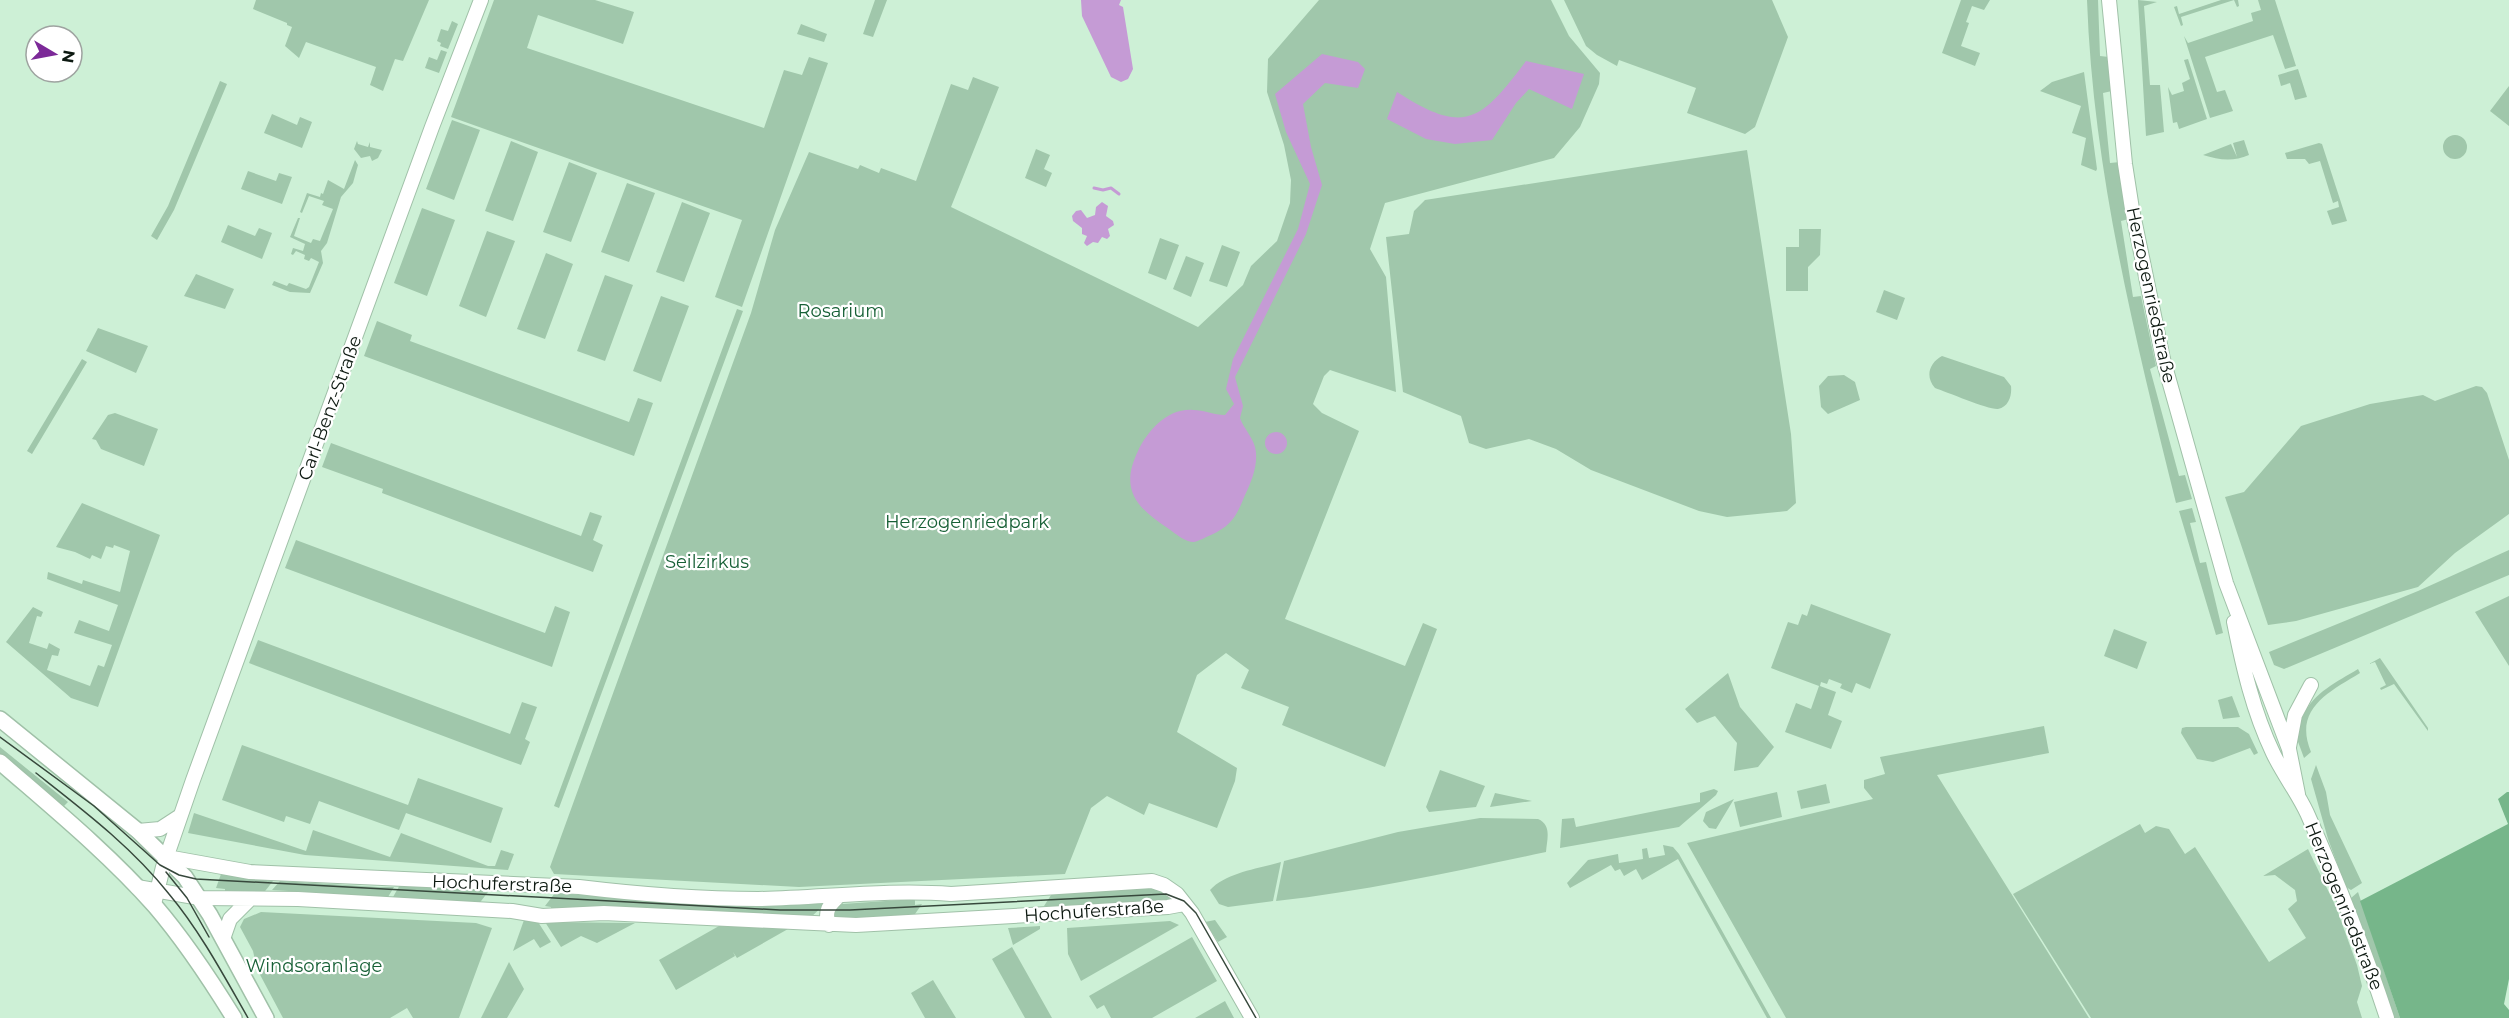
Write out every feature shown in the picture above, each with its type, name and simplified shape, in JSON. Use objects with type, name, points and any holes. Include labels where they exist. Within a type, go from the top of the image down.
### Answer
[{"type":"main road","points":[[0,719],[138,831],[166,857],[200,898],[266,1018]]},
{"type":"main road","points":[[0,762],[83,835],[137,887],[155,898],[200,963],[234,1018]]},
{"type":"street","name":"Carl-Benz-Straße","points":[[155,898],[180,816],[432,127],[481,0]]},
{"type":"street","name":"Herzogenriedstraße","points":[[2109,0],[2125,164],[2147,285],[2163,359],[2226,583],[2245,679],[2274,755],[2298,794],[2344,898],[2387,1018]]},
{"type":"street","name":"Herzogenriedstraße","points":[[2226,583],[2289,749],[2298,794]]},
{"type":"street","points":[[2289,749],[2295,715],[2311,686]]},
{"type":"street","points":[[138,831],[160,829],[180,816]]},
{"type":"street","name":"Hochuferstraße","points":[[155,898],[298,899],[512,911],[542,916],[604,913],[830,925],[1036,915],[1168,907],[1184,904],[1178,894],[1152,881],[951,894],[918,891],[756,899],[607,891],[568,886],[250,872],[166,857]]},
{"type":"street","points":[[830,925],[826,916],[827,910],[839,896]]},
{"type":"street","points":[[223,939],[230,919],[250,899]]},
{"type":"street","points":[[1184,904],[1198,921],[1252,1018]]},
{"type":"green space","points":[[256,0],[429,0],[403,61],[395,59],[383,91],[370,85],[376,67],[306,42],[299,58],[285,46],[292,27],[253,9]]},
{"type":"green space","points":[[494,0],[595,0],[634,12],[623,44],[538,15],[527,48],[764,128],[784,70],[802,75],[809,57],[828,63],[742,307],[715,297],[742,220],[451,117]]},
{"type":"green space","points":[[875,0],[887,0],[873,37],[863,34]]},
{"type":"green space","name":"Herzogenriedpark","points":[[1319,0],[1551,0],[1569,36],[1600,73],[1599,84],[1580,127],[1554,158],[1385,203],[1370,249],[1386,277],[1396,392],[1330,370],[1324,376],[1313,404],[1322,413],[1359,431],[1285,619],[1405,666],[1423,623],[1437,629],[1385,767],[1282,725],[1289,707],[1241,688],[1249,670],[1226,653],[1197,675],[1177,732],[1237,768],[1235,781],[1217,828],[1149,803],[1144,815],[1107,796],[1091,808],[1065,874],[799,887],[554,874],[550,867],[751,313],[775,230],[809,152],[858,169],[860,165],[879,173],[881,168],[916,181],[951,84],[968,90],[973,77],[999,87],[951,207],[1198,327],[1243,285],[1251,266],[1277,241],[1290,203],[1291,180],[1284,145],[1267,92],[1268,59]]},
{"type":"green space","points":[[1564,0],[1772,0],[1788,37],[1755,127],[1745,134],[1687,113],[1696,88],[1619,60],[1617,66],[1597,55],[1586,46]]},
{"type":"green space","points":[[1961,0],[1990,0],[1984,10],[1972,6],[1966,22],[1969,23],[1961,46],[1980,53],[1975,66],[1942,53]]},
{"type":"green space","points":[[2087,0],[2098,0],[2100,56],[2109,57],[2112,91],[2103,93],[2110,163],[2120,162],[2129,219],[2121,221],[2133,297],[2141,296],[2156,366],[2150,369],[2179,476],[2185,475],[2192,499],[2176,503],[2118,254],[2098,128]]},
{"type":"green space","points":[[2138,0],[2157,2],[2144,6],[2150,85],[2160,85],[2164,132],[2146,136]]},
{"type":"green space","points":[[2221,0],[2234,0],[2181,17],[2183,25],[2181,26],[2174,7],[2177,6],[2179,14]]},
{"type":"green space","points":[[2258,0],[2275,0],[2296,66],[2285,69],[2273,35],[2205,57],[2217,92],[2225,90],[2233,111],[2210,118],[2184,36],[2188,43],[2253,21],[2251,13],[2261,10]]},
{"type":"green space","points":[[452,21],[458,24],[448,49],[440,46],[441,43],[437,41],[441,29],[448,31]]},
{"type":"green space","points":[[801,24],[827,34],[824,42],[797,34]]},
{"type":"green space","points":[[441,50],[447,52],[439,73],[425,68],[429,57],[437,60]]},
{"type":"green space","points":[[2188,59],[2207,119],[2179,129],[2177,122],[2173,123],[2168,87],[2172,95],[2184,91],[2182,83],[2190,79],[2184,60]]},
{"type":"green space","points":[[2298,69],[2307,97],[2295,100],[2290,83],[2281,86],[2278,75]]},
{"type":"green space","points":[[2084,72],[2096,171],[2081,165],[2086,138],[2072,133],[2081,106],[2040,91],[2052,82]]},
{"type":"green space","points":[[220,81],[227,84],[174,210],[157,240],[151,236],[168,206]]},
{"type":"green space","points":[[2509,86],[2509,126],[2490,111]]},
{"type":"green space","points":[[272,114],[297,125],[300,117],[312,122],[302,148],[264,133]]},
{"type":"green space","points":[[452,120],[480,130],[454,200],[426,189]]},
{"type":"green space","points":[[2455,135],[2460,136],[2466,142],[2466,152],[2460,158],[2455,159],[2450,158],[2444,152],[2443,147],[2444,142],[2450,136]]},
{"type":"green space","points":[[2244,140],[2249,155],[2226,160],[2203,155],[2231,144],[2237,157],[2233,143]]},
{"type":"green space","points":[[357,141],[358,144],[368,147],[370,142],[370,147],[382,150],[378,158],[372,161],[370,156],[361,158],[354,149]]},
{"type":"green space","points":[[511,141],[538,152],[513,221],[485,211]]},
{"type":"green space","points":[[2322,144],[2347,221],[2332,225],[2327,211],[2339,207],[2338,201],[2333,203],[2320,161],[2309,164],[2305,159],[2287,159],[2285,153]]},
{"type":"green space","points":[[1036,149],[1050,155],[1044,169],[1052,173],[1046,187],[1025,178]]},
{"type":"green space","points":[[1747,150],[1791,434],[1796,503],[1787,511],[1727,517],[1699,511],[1591,470],[1556,449],[1529,439],[1486,449],[1469,443],[1461,416],[1403,392],[1386,237],[1409,234],[1414,211],[1425,200]]},
{"type":"green space","points":[[355,160],[358,165],[353,183],[341,197],[327,243],[321,251],[323,263],[310,293],[290,292],[272,285],[274,281],[287,286],[289,283],[306,289],[309,287],[319,262],[311,258],[309,261],[304,259],[305,255],[296,251],[293,255],[291,254],[293,248],[303,251],[305,244],[290,237],[300,218],[294,236],[311,243],[313,239],[320,241],[333,209],[322,205],[324,201],[309,196],[302,213],[300,212],[307,193],[320,197],[328,180],[344,189]]},
{"type":"green space","points":[[569,162],[597,173],[571,242],[543,232]]},
{"type":"green space","points":[[248,171],[276,181],[279,173],[292,177],[282,204],[241,189]]},
{"type":"green space","points":[[627,183],[655,193],[629,262],[601,252]]},
{"type":"green space","points":[[682,202],[710,213],[684,282],[656,272]]},
{"type":"green space","points":[[422,208],[455,220],[427,296],[394,283]]},
{"type":"green space","points":[[228,225],[255,236],[259,228],[272,233],[262,259],[221,242]]},
{"type":"green space","points":[[1799,229],[1821,229],[1820,255],[1808,267],[1808,291],[1786,291],[1786,247],[1799,247]]},
{"type":"green space","points":[[487,231],[515,241],[486,317],[459,306]]},
{"type":"green space","points":[[1160,238],[1179,245],[1166,280],[1148,273]]},
{"type":"green space","points":[[1222,245],[1240,252],[1227,287],[1209,281]]},
{"type":"green space","points":[[546,253],[573,264],[545,339],[517,329]]},
{"type":"green space","points":[[1186,256],[1204,263],[1191,297],[1173,289]]},
{"type":"green space","points":[[196,274],[234,289],[225,309],[184,296]]},
{"type":"green space","points":[[605,275],[633,285],[605,361],[577,351]]},
{"type":"green space","points":[[1884,290],[1905,298],[1897,320],[1876,312]]},
{"type":"green space","points":[[661,296],[689,306],[661,382],[633,371]]},
{"type":"green space","points":[[737,309],[743,311],[559,808],[554,806]]},
{"type":"green space","points":[[377,321],[412,335],[410,341],[629,422],[638,398],[653,403],[634,456],[364,356]]},
{"type":"green space","points":[[98,328],[148,346],[136,373],[86,351]]},
{"type":"green space","points":[[1942,356],[2004,377],[2011,386],[2010,397],[2005,406],[1993,409],[1935,388],[1930,379],[1930,370],[1934,362]]},
{"type":"green space","points":[[82,359],[87,362],[32,454],[27,451]]},
{"type":"green space","points":[[1844,375],[1855,382],[1860,400],[1828,414],[1821,407],[1819,386],[1828,376]]},
{"type":"green space","points":[[2476,386],[2482,387],[2487,393],[2509,460],[2509,514],[2455,553],[2418,587],[2296,621],[2268,625],[2225,497],[2244,492],[2301,426],[2370,404],[2423,395],[2435,401]]},
{"type":"green space","points":[[115,413],[158,429],[144,466],[101,449],[96,440],[92,439],[108,415]]},
{"type":"green space","points":[[331,443],[581,536],[590,512],[602,516],[593,540],[603,545],[593,572],[382,493],[383,489],[322,467]]},
{"type":"green space","points":[[82,503],[160,535],[98,707],[71,698],[6,642],[33,607],[43,612],[41,617],[37,616],[29,643],[47,649],[49,643],[60,649],[58,656],[52,655],[47,670],[90,686],[98,665],[104,667],[112,645],[74,633],[79,620],[109,631],[118,605],[47,579],[48,572],[82,584],[83,580],[120,592],[130,551],[114,545],[113,548],[106,546],[101,559],[92,555],[90,559],[56,547]]},
{"type":"green space","points":[[2192,508],[2196,522],[2190,523],[2200,563],[2206,562],[2223,633],[2216,635],[2179,511]]},
{"type":"green space","points":[[296,540],[545,633],[555,606],[570,612],[552,667],[285,568]]},
{"type":"green space","points":[[2509,550],[2509,575],[2284,669],[2274,665],[2269,652],[2418,591]]},
{"type":"green space","points":[[2509,596],[2509,666],[2475,612]]},
{"type":"green space","points":[[1811,604],[1891,634],[1870,689],[1856,683],[1852,693],[1840,688],[1842,684],[1829,679],[1827,684],[1821,682],[1820,686],[1836,692],[1828,715],[1842,721],[1831,749],[1785,732],[1796,703],[1811,709],[1819,686],[1771,668],[1788,622],[1798,625],[1802,614],[1807,616]]},
{"type":"green space","points":[[2114,629],[2147,642],[2137,669],[2104,656]]},
{"type":"green space","points":[[258,640],[510,734],[522,702],[537,707],[525,739],[530,742],[521,765],[249,663]]},
{"type":"green space","points":[[2380,658],[2428,731],[2394,684],[2381,690],[2380,688],[2386,685],[2375,662],[2369,664]]},
{"type":"green space","points":[[2358,669],[2360,673],[2326,695],[2310,713],[2307,737],[2311,752],[2304,758],[2297,739],[2299,715],[2303,716],[2313,700],[2327,688]]},
{"type":"green space","points":[[1728,673],[1740,707],[1774,747],[1758,767],[1734,771],[1737,743],[1715,716],[1697,723],[1685,709]]},
{"type":"green space","points":[[2232,696],[2240,717],[2223,719],[2218,700]]},
{"type":"green space","points":[[2044,726],[2049,753],[1937,775],[2089,1018],[1786,1018],[1687,843],[1873,799],[1864,788],[1864,780],[1885,774],[1880,757]]},
{"type":"green space","points":[[2238,727],[2249,734],[2258,753],[2254,755],[2250,748],[2213,762],[2197,759],[2181,733],[2182,728]]},
{"type":"green space","points":[[242,745],[408,805],[418,778],[503,808],[491,843],[406,813],[399,830],[319,801],[310,824],[286,816],[284,822],[222,800]]},
{"type":"green space","points":[[0,747],[68,802],[64,806],[0,754]]},
{"type":"green space","points":[[2316,765],[2326,792],[2330,815],[2362,883],[2351,890],[2346,887],[2328,839],[2311,779]]},
{"type":"green space","points":[[1440,770],[1485,786],[1476,807],[1429,812],[1426,807]]},
{"type":"green space","points":[[1826,784],[1830,803],[1801,809],[1797,791]]},
{"type":"green space","points":[[1714,789],[1718,791],[1716,795],[1679,827],[1560,848],[1562,819],[1574,818],[1576,827],[1700,802],[1700,793]]},
{"type":"green space","points":[[1777,792],[1782,817],[1740,827],[1734,802]]},
{"type":"green space","points":[[2509,792],[2509,979],[2504,1004],[2509,1010],[2509,1018],[2400,1018],[2360,901],[2508,824],[2498,799]]},
{"type":"green space","points":[[1495,793],[1532,801],[1490,807]]},
{"type":"green space","points":[[1734,799],[1716,829],[1709,828],[1703,821],[1706,812]]},
{"type":"green space","points":[[194,813],[306,851],[313,830],[390,857],[401,833],[488,866],[495,866],[501,850],[514,854],[508,870],[305,855],[188,833]]},
{"type":"green space","points":[[1480,818],[1538,819],[1547,829],[1546,852],[1378,886],[1276,901],[1284,861],[1398,832]]},
{"type":"green space","points":[[2140,824],[2145,833],[2156,826],[2169,829],[2185,854],[2195,847],[2269,962],[2306,938],[2288,909],[2297,901],[2295,890],[2275,875],[2263,876],[2308,849],[2336,907],[2357,965],[2362,986],[2357,1002],[2362,1018],[2091,1018],[2013,894]]},
{"type":"green space","points":[[1663,845],[1673,847],[1679,854],[1771,1018],[1767,1018],[1678,859],[1642,880],[1636,869],[1624,876],[1620,869],[1615,871],[1611,865],[1570,888],[1567,883],[1588,860],[1618,854],[1619,863],[1643,859],[1642,849],[1647,848],[1649,858],[1665,855]]},
{"type":"green space","points":[[1281,862],[1273,901],[1228,907],[1219,904],[1210,890],[1234,875]]},
{"type":"green space","points":[[221,874],[245,878],[265,876],[266,880],[273,881],[262,895],[225,893],[225,889],[216,888]]},
{"type":"green space","points":[[280,881],[394,887],[388,897],[272,890]]},
{"type":"green space","points":[[401,883],[483,887],[483,892],[488,892],[478,905],[404,901],[404,898],[393,897]]},
{"type":"green space","points":[[1160,887],[1170,899],[1050,911],[1050,906],[1044,906],[1053,892]]},
{"type":"green space","points":[[2358,892],[2400,1018],[2393,1018],[2351,898]]},
{"type":"green space","points":[[555,893],[826,903],[810,918],[551,911],[551,907],[545,906]]},
{"type":"green space","points":[[915,899],[915,905],[922,904],[915,918],[830,920],[836,907],[842,904]]},
{"type":"green space","name":"Windsoranlage","points":[[261,912],[476,923],[492,928],[459,1018],[413,1018],[407,1008],[390,1018],[283,1018],[257,969],[253,951],[240,927],[244,919]]},
{"type":"green space","points":[[524,920],[538,922],[551,942],[540,948],[534,939],[513,951]]},
{"type":"green space","points":[[1215,920],[1227,937],[1218,942],[1205,922]]},
{"type":"green space","points":[[1170,921],[1179,925],[1081,981],[1068,954],[1067,928]]},
{"type":"green space","points":[[545,922],[635,923],[597,943],[581,936],[561,947]]},
{"type":"green space","points":[[719,926],[788,929],[737,958],[733,952],[735,956],[676,990],[659,960]]},
{"type":"green space","points":[[1040,926],[1040,929],[1013,945],[1008,928]]},
{"type":"green space","points":[[1192,937],[1217,981],[1152,1018],[1111,1018],[1104,1005],[1097,1009],[1089,996]]},
{"type":"green space","points":[[1012,947],[1052,1018],[1025,1018],[992,959]]},
{"type":"green space","points":[[509,962],[524,989],[507,1018],[481,1018]]},
{"type":"green space","points":[[933,980],[956,1018],[925,1018],[911,993]]},
{"type":"green space","points":[[1225,1001],[1234,1018],[1195,1018]]},
{"type":"shaded area","points":[[1081,0],[1121,0],[1119,5],[1123,7],[1133,69],[1128,79],[1121,82],[1111,77],[1082,16]]},
{"type":"shaded area","points":[[1322,54],[1358,62],[1365,69],[1358,88],[1325,83],[1303,104],[1311,147],[1322,185],[1306,234],[1235,377],[1243,406],[1240,418],[1255,447],[1254,471],[1242,503],[1232,520],[1224,528],[1198,541],[1191,542],[1158,521],[1140,505],[1131,487],[1130,477],[1133,465],[1147,435],[1167,417],[1184,410],[1225,415],[1234,404],[1226,389],[1233,359],[1298,229],[1310,184],[1286,132],[1275,94]]},
{"type":"shaded area","points":[[1526,61],[1584,74],[1572,109],[1529,89],[1516,103],[1492,140],[1455,144],[1426,139],[1387,119],[1397,92],[1420,106],[1440,114],[1456,117],[1470,115],[1483,109],[1496,97]]},
{"type":"shaded area","points":[[1102,202],[1108,206],[1106,216],[1113,221],[1114,225],[1108,229],[1110,236],[1107,239],[1102,237],[1098,243],[1093,242],[1087,246],[1084,243],[1087,236],[1082,234],[1082,228],[1073,221],[1072,216],[1076,211],[1081,210],[1087,218],[1095,215],[1096,207]]},
{"type":"shaded area","points":[[1276,432],[1286,439],[1287,443],[1280,453],[1276,454],[1266,447],[1265,443],[1272,433]]},
{"type":"waterway","points":[[1094,188],[1103,190],[1111,188],[1119,194]]},
{"type":"tram line","points":[[0,737],[94,806],[160,865],[179,875],[196,879],[780,910],[850,910],[1166,894],[1184,901],[1196,913],[1256,1018]]},
{"type":"tram line","points":[[36,773],[106,830],[155,877],[201,938],[248,1018]]},
{"type":"tram line","points":[[166,872],[187,898],[209,937]]},
{"type":"park label","name":"Rosarium","points":[[841,311]]},
{"type":"park label","name":"Seilzirkus","points":[[707,562]]}]
